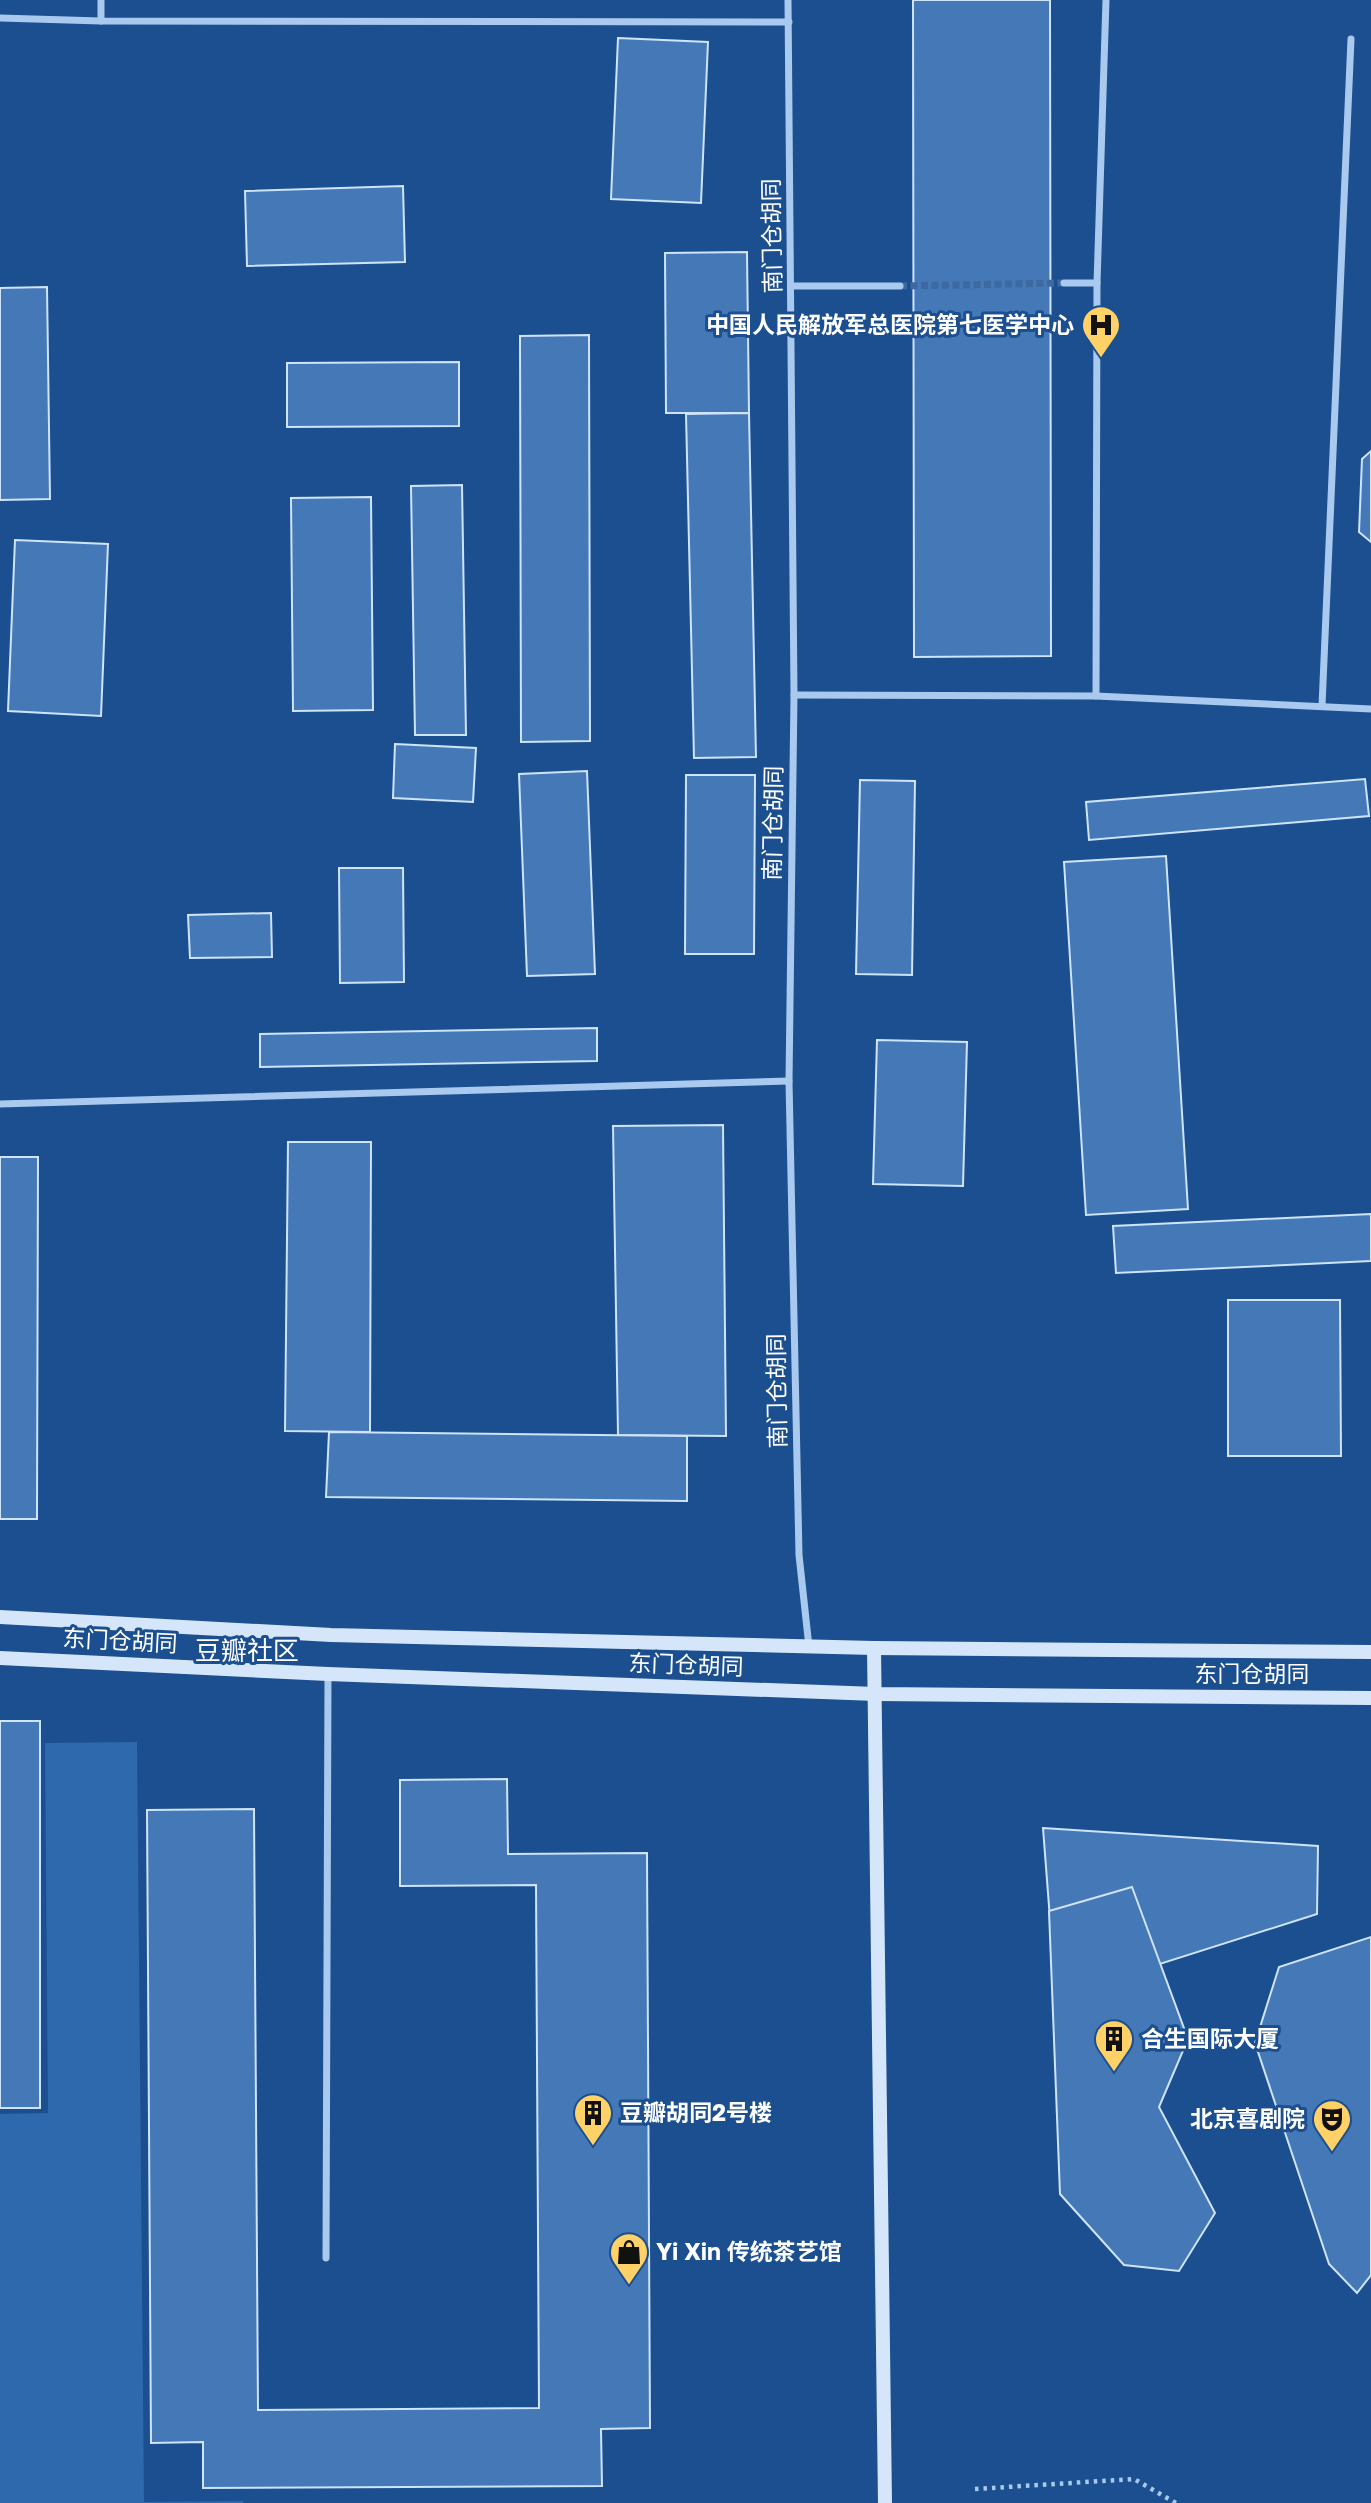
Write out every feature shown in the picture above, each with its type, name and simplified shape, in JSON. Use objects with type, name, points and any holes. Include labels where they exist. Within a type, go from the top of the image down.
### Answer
[{"type":"street","points":[[101,0],[101,21]]},
{"type":"street","name":"南门仓胡同","points":[[788,0],[794,695],[789,1081],[799,1555],[809,1647]]},
{"type":"street","points":[[1096,696],[1097,283],[1106,0]]},
{"type":"street","points":[[0,18],[101,21],[789,22]]},
{"type":"street","points":[[1322,706],[1351,39]]},
{"type":"street","points":[[1063,283],[1097,283]]},
{"type":"street","points":[[792,286],[900,286]]},
{"type":"street","points":[[794,695],[1096,696],[1371,709]]},
{"type":"street","points":[[0,1104],[789,1081]]},
{"type":"street","name":"东门仓胡同","points":[[0,1616],[331,1634],[809,1647],[1371,1653]]},
{"type":"street","points":[[874,1648],[885,2503]]},
{"type":"street","name":"东门仓胡同","points":[[0,1658],[328,1674],[876,1694],[1371,1698]]},
{"type":"street","points":[[326,2258],[328,1674]]},
{"type":"path","points":[[975,2489],[1134,2479],[1176,2503]]},
{"type":"shaded area","points":[[137,1742],[144,2502],[243,2503],[0,2503],[0,2114],[48,2113],[45,1743]]},
{"type":"building","points":[[913,0],[1050,0],[1051,656],[914,657]]},
{"type":"building","points":[[618,38],[708,42],[701,203],[611,199]]},
{"type":"building","points":[[403,186],[405,262],[247,266],[245,191]]},
{"type":"building","points":[[747,252],[749,413],[666,413],[665,253]]},
{"type":"building","points":[[47,287],[50,499],[0,500],[0,288]]},
{"type":"building","points":[[589,335],[590,741],[521,742],[520,336]]},
{"type":"building","points":[[459,362],[459,426],[287,427],[287,363]]},
{"type":"building","points":[[749,413],[756,757],[694,758],[686,414]]},
{"type":"building","points":[[1371,451],[1371,542],[1359,532],[1362,459]]},
{"type":"building","points":[[462,485],[466,735],[415,735],[411,486]]},
{"type":"building","points":[[371,497],[373,710],[293,711],[291,498]]},
{"type":"building","points":[[15,540],[108,544],[101,716],[8,711]]},
{"type":"building","points":[[395,744],[476,748],[473,802],[393,798]]},
{"type":"building","points":[[587,771],[595,974],[527,976],[519,774]]},
{"type":"building","points":[[686,775],[755,775],[754,954],[685,954]]},
{"type":"building","points":[[1365,779],[1369,816],[1089,840],[1086,802]]},
{"type":"building","points":[[860,780],[915,781],[912,975],[856,974]]},
{"type":"building","points":[[1166,856],[1188,1209],[1086,1215],[1064,862]]},
{"type":"building","points":[[339,868],[403,868],[404,982],[340,983]]},
{"type":"building","points":[[271,913],[272,957],[190,958],[188,915]]},
{"type":"building","points":[[597,1028],[597,1061],[260,1067],[260,1034]]},
{"type":"building","points":[[877,1040],[967,1042],[963,1186],[873,1184]]},
{"type":"building","points":[[723,1125],[726,1436],[618,1435],[613,1126]]},
{"type":"building","points":[[288,1142],[371,1142],[370,1432],[285,1431]]},
{"type":"building","points":[[0,1157],[38,1157],[37,1519],[0,1519]]},
{"type":"building","points":[[1371,1214],[1371,1261],[1116,1273],[1113,1226]]},
{"type":"building","points":[[1228,1300],[1340,1300],[1341,1456],[1228,1456]]},
{"type":"building","points":[[329,1432],[687,1436],[687,1501],[326,1497]]},
{"type":"building","points":[[0,1721],[40,1721],[40,2108],[0,2108]]},
{"type":"building","name":"豆瓣胡同2号楼","points":[[507,1779],[508,1854],[647,1853],[650,2428],[601,2429],[602,2486],[203,2488],[203,2442],[151,2443],[147,1810],[254,1809],[258,2410],[539,2408],[536,1885],[400,1886],[400,1780]]},
{"type":"building","points":[[1043,1828],[1318,1846],[1317,1914],[1056,1997]]},
{"type":"building","name":"合生国际大厦","points":[[1132,1887],[1188,2039],[1159,2107],[1215,2213],[1179,2271],[1124,2265],[1060,2194],[1049,1911]]},
{"type":"building","name":"北京喜剧院","points":[[1371,1937],[1371,2275],[1357,2293],[1329,2264],[1255,2043],[1279,1967]]},
{"type":"tunnel","points":[[900,286],[1064,283]]},
{"type":"place","name":"中国人民解放军总医院第七医学中心","points":[[1101,359]]},
{"type":"place","name":"合生国际大厦","points":[[1114,2073]]},
{"type":"place","name":"豆瓣胡同2号楼","points":[[593,2147]]},
{"type":"place","name":"北京喜剧院","points":[[1332,2153]]},
{"type":"place","name":"Yi Xin 传统茶艺馆","points":[[629,2286]]},
{"type":"district","name":"豆瓣社区","points":[[247,1651]]}]
